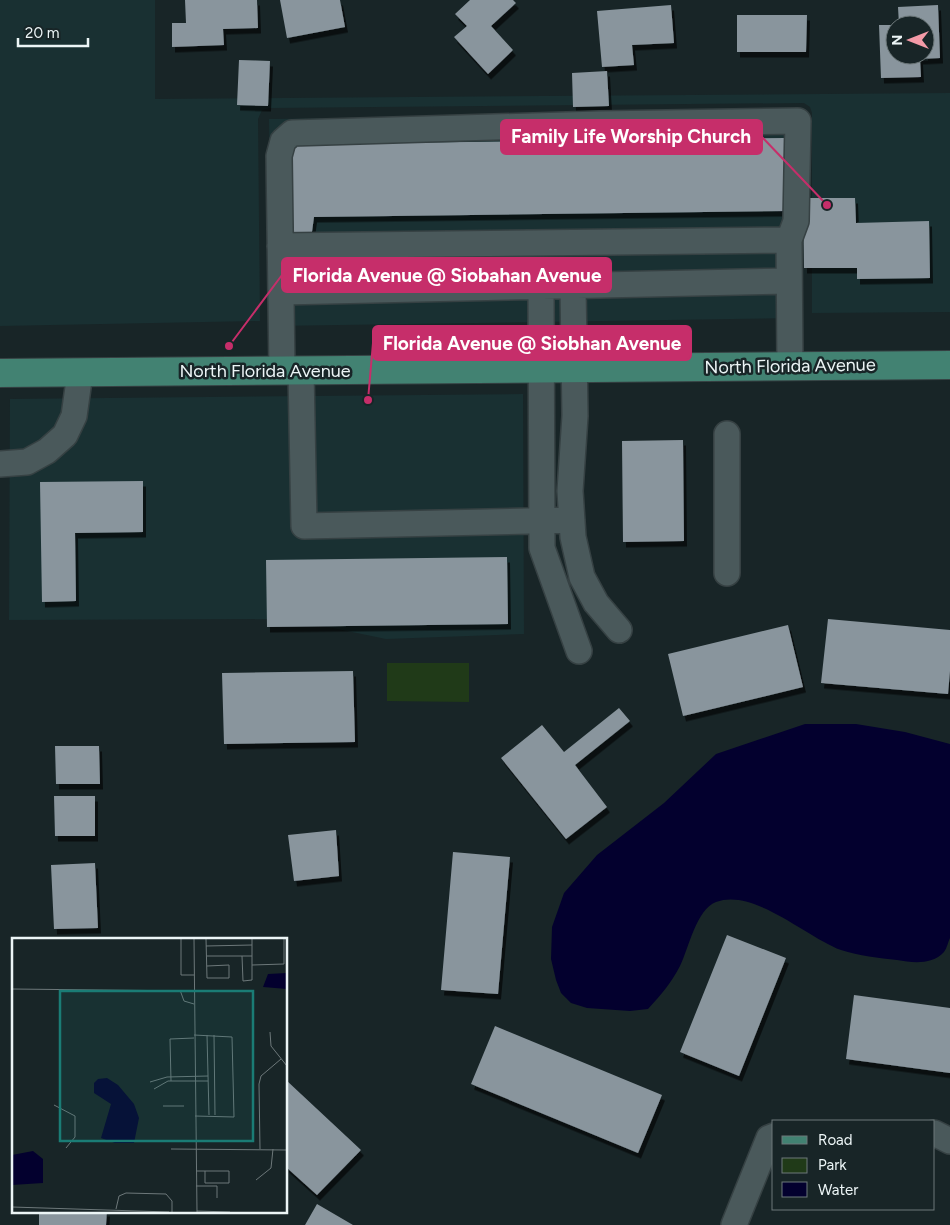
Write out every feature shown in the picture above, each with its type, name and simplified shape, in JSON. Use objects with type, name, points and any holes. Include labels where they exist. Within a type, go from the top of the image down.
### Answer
[{"type":"main road","name":"North Florida Avenue","points":[[0,373],[950,365]]},
{"type":"lane","points":[[572,520],[304,526],[291,371],[282,320],[281,292],[279,156],[283,141],[292,133],[599,124],[798,121],[796,221],[789,240],[790,366]]},
{"type":"lane","points":[[280,246],[789,240]]},
{"type":"lane","points":[[281,292],[541,288],[789,281]]},
{"type":"lane","points":[[573,287],[575,416],[570,491],[573,537],[582,577],[596,603],[619,630]]},
{"type":"lane","points":[[541,288],[542,548],[579,651]]},
{"type":"lane","points":[[0,464],[27,462],[47,451],[65,436],[74,416],[80,373]]},
{"type":"lane","points":[[726,573],[727,434]]},
{"type":"lane","points":[[935,1134],[950,1141]]},
{"type":"lane","points":[[734,1225],[769,1138],[772,1137]]},
{"type":"shaded area","points":[[0,0],[155,0],[155,99],[950,93],[950,312],[812,313],[812,113],[810,107],[804,103],[270,108],[262,110],[258,119],[260,321],[0,326]]},
{"type":"shaded area","points":[[800,113],[801,318],[272,326],[269,119]]},
{"type":"shaded area","points":[[523,394],[524,634],[386,639],[289,619],[9,620],[10,399]]},
{"type":"green space","points":[[387,663],[469,663],[469,702],[387,701]]},
{"type":"water","points":[[805,724],[856,724],[905,732],[950,744],[950,938],[944,952],[934,959],[922,962],[855,954],[827,944],[780,916],[747,902],[731,900],[716,902],[703,913],[677,972],[648,1009],[630,1011],[587,1008],[571,1003],[561,993],[551,959],[552,927],[564,893],[597,855],[664,803],[716,754]]},
{"type":"building","points":[[185,0],[257,0],[258,28],[223,29],[224,45],[172,47],[172,23],[186,23]]},
{"type":"building","points":[[280,0],[340,0],[345,27],[287,38]]},
{"type":"building","points":[[470,0],[513,0],[516,3],[491,26],[513,50],[488,74],[454,37],[467,26],[455,14]]},
{"type":"building","points":[[671,5],[674,43],[632,45],[634,65],[602,67],[597,11]]},
{"type":"building","points":[[938,5],[940,58],[935,58],[935,15],[898,15],[898,7]]},
{"type":"building","points":[[737,15],[807,15],[806,52],[737,52]]},
{"type":"building","points":[[879,25],[885,25],[885,65],[920,65],[921,77],[881,78]]},
{"type":"building","points":[[239,60],[270,61],[268,106],[237,105]]},
{"type":"building","points":[[607,71],[609,106],[573,107],[572,73]]},
{"type":"building","points":[[785,138],[785,211],[314,217],[311,239],[293,238],[289,225],[289,161],[292,150],[300,144]]},
{"type":"building","points":[[803,198],[855,198],[856,223],[929,221],[930,278],[857,279],[857,268],[804,268]]},
{"type":"building","points":[[683,440],[684,541],[623,542],[622,441]]},
{"type":"building","points":[[143,481],[143,532],[75,533],[76,601],[42,602],[40,482]]},
{"type":"building","points":[[507,557],[508,624],[267,627],[266,560]]},
{"type":"building","points":[[828,619],[950,630],[948,694],[821,683]]},
{"type":"building","points":[[788,625],[803,687],[683,716],[668,654]]},
{"type":"building","points":[[353,671],[355,742],[224,744],[222,673]]},
{"type":"building","points":[[619,708],[630,721],[575,765],[607,807],[566,839],[501,758],[542,725],[564,752]]},
{"type":"building","points":[[55,746],[99,746],[100,784],[56,784]]},
{"type":"building","points":[[54,796],[95,796],[95,836],[55,836]]},
{"type":"building","points":[[336,830],[339,876],[294,881],[288,835]]},
{"type":"building","points":[[453,852],[510,857],[498,994],[441,990]]},
{"type":"building","points":[[95,863],[98,928],[54,929],[51,865]]},
{"type":"building","points":[[727,935],[786,958],[739,1076],[680,1052]]},
{"type":"building","points":[[854,995],[950,1008],[950,1073],[846,1059]]},
{"type":"building","points":[[495,1026],[662,1095],[638,1153],[471,1084]]},
{"type":"building","points":[[288,1082],[361,1150],[317,1195],[288,1169]]},
{"type":"building","points":[[317,1204],[353,1225],[305,1225]]},
{"type":"building","points":[[39,1212],[107,1212],[106,1225],[39,1225]]},
{"type":"place","name":"Family Life Worship Church","points":[[827,205]]},
{"type":"place","name":"Florida Avenue @ Siobahan Avenue","points":[[229,346]]},
{"type":"place","name":"Florida Avenue @ Siobhan Avenue","points":[[368,400]]}]
